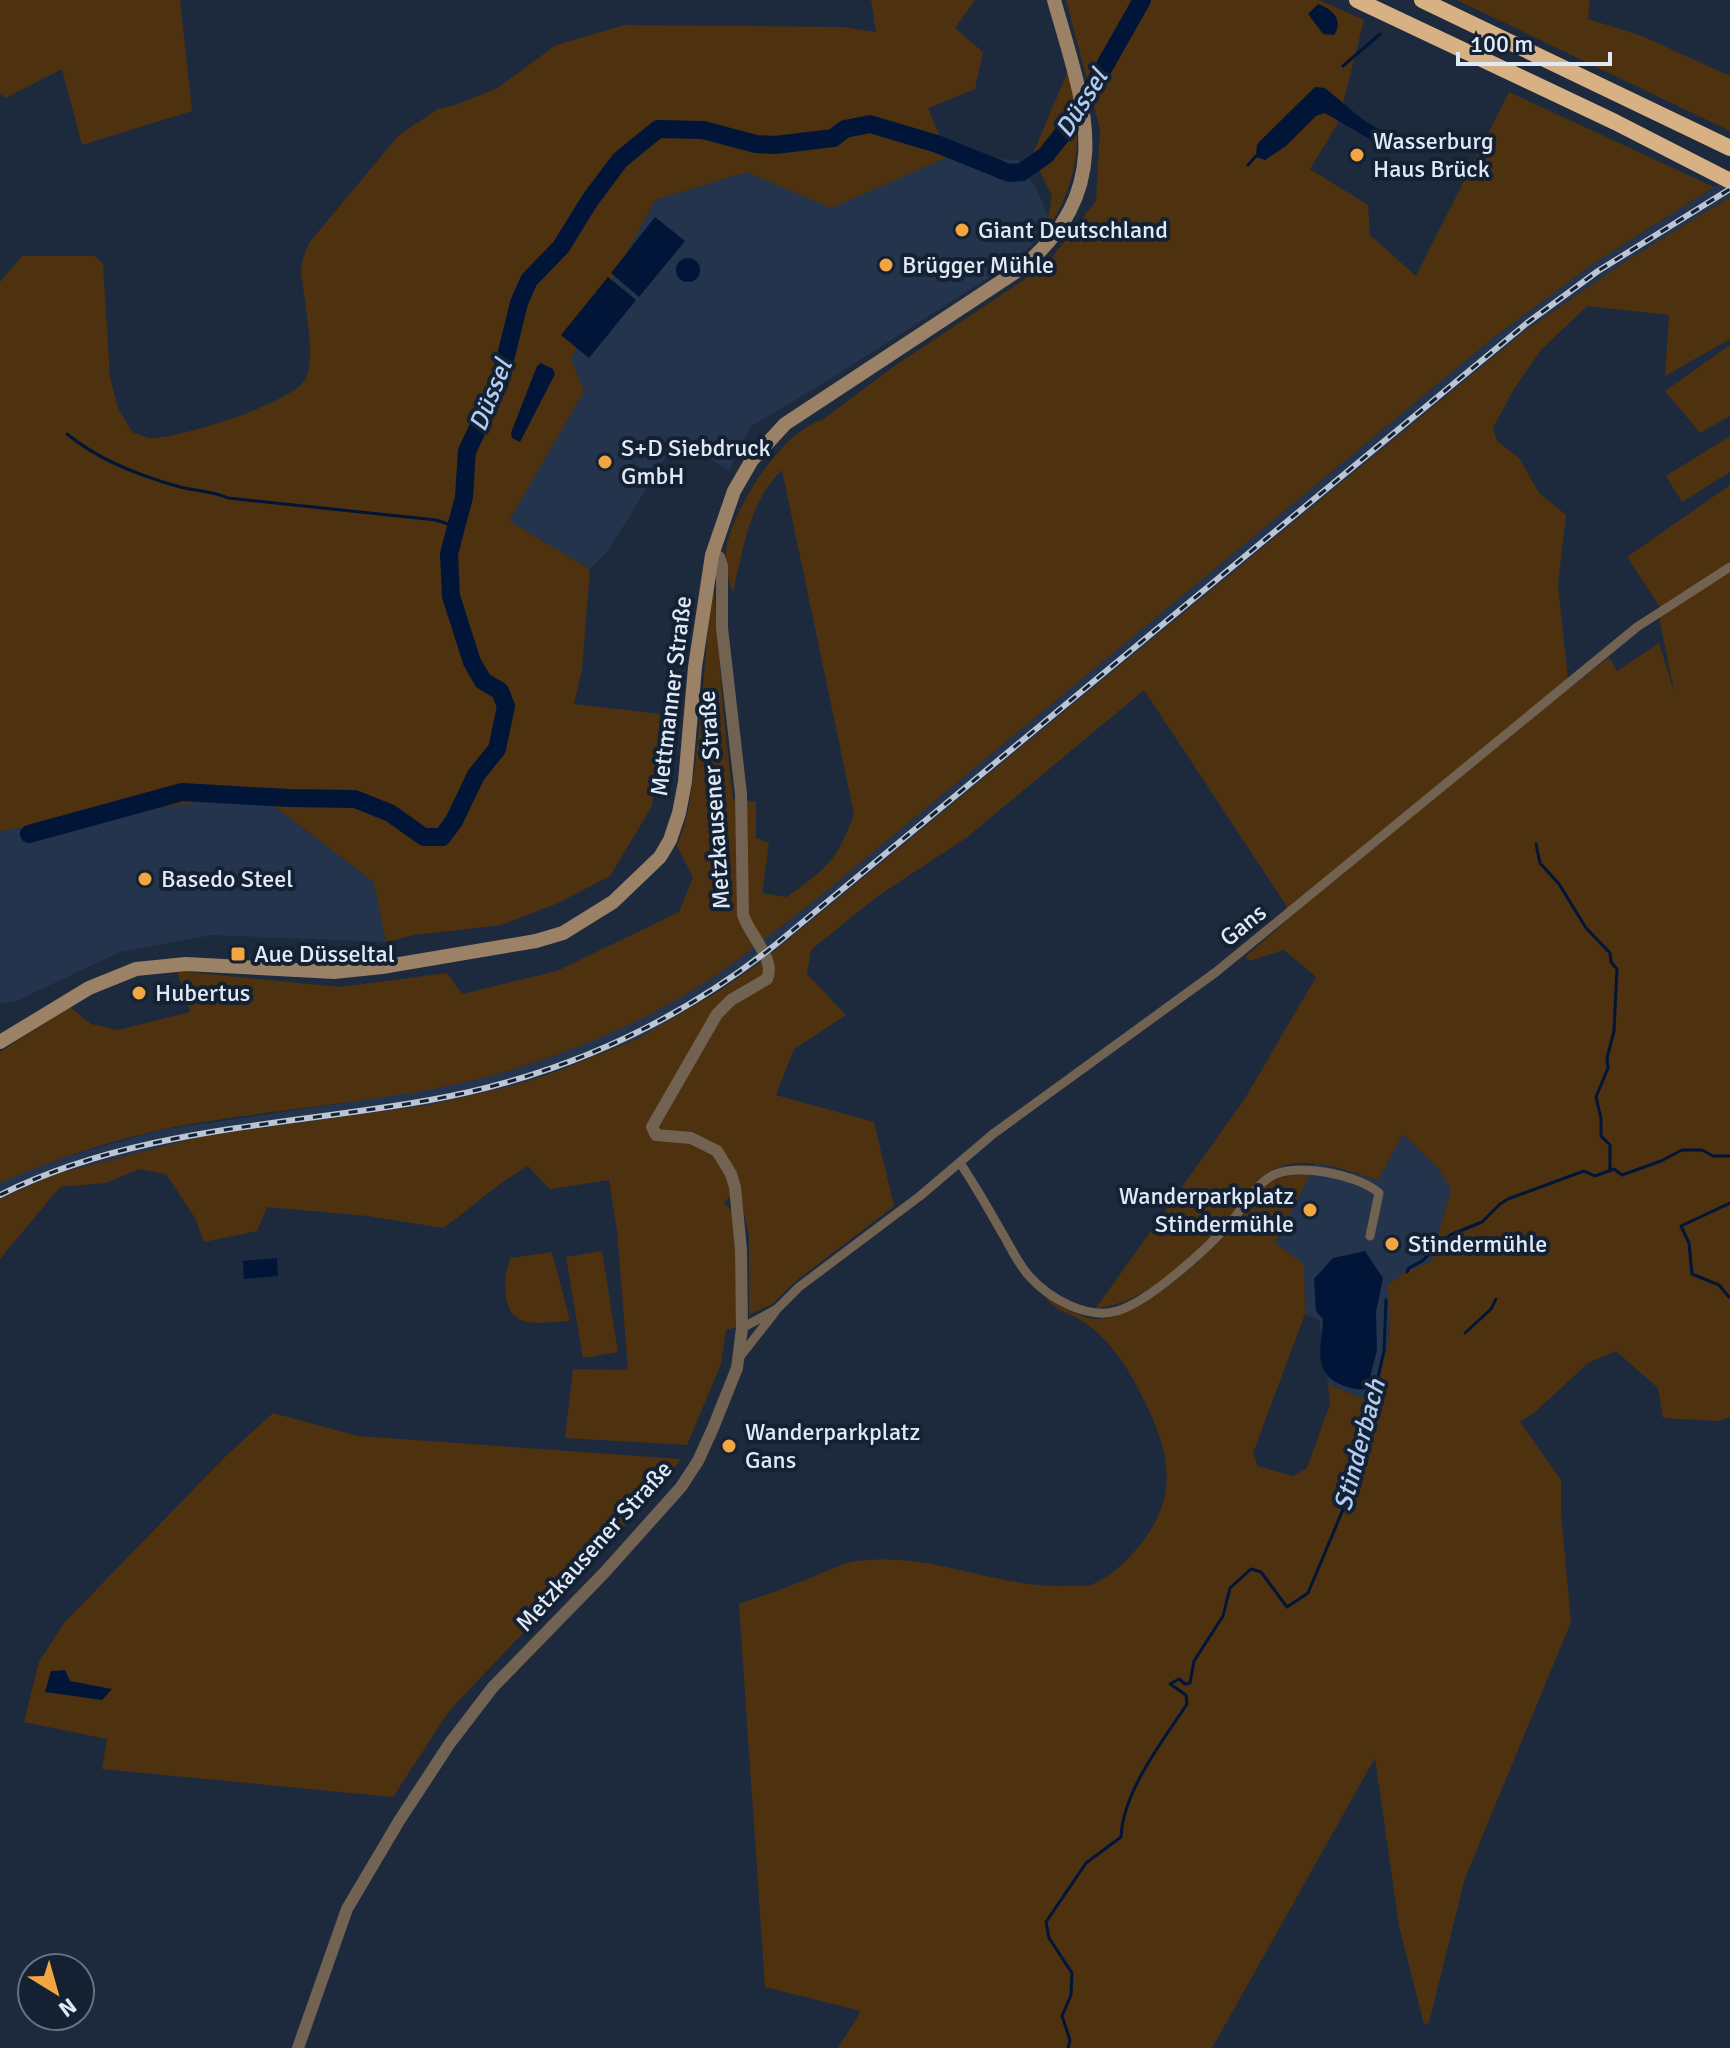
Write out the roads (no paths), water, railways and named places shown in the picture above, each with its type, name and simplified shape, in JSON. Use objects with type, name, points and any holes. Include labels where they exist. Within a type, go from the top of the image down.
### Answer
[{"type":"highway","points":[[1357,0],[1615,122],[1730,181]]},
{"type":"highway","points":[[1422,0],[1730,148]]},
{"type":"main road","name":"Mettmanner Straße","points":[[0,1042],[89,988],[136,969],[186,964],[334,972],[382,967],[536,941],[563,933],[628,890],[660,857],[670,840],[679,813],[685,782],[695,667],[712,555],[734,491],[752,460],[785,424],[1023,267],[1051,241],[1067,217],[1078,191],[1086,157],[1086,125],[1054,0]]},
{"type":"street","name":"Metzkausener Straße","points":[[298,2048],[347,1909],[399,1821],[450,1743],[493,1687],[605,1572],[681,1487],[704,1450],[739,1358],[742,1328],[739,1210],[731,1174],[723,1158],[707,1145],[691,1138],[656,1135],[652,1127],[708,1026],[731,1000],[767,979],[771,967],[743,915],[741,794],[722,628],[722,566],[719,557],[712,555]]},
{"type":"street","name":"Gans","points":[[739,1358],[777,1309],[833,1259],[960,1163],[993,1134],[1216,972],[1637,627],[1730,567]]},
{"type":"street","points":[[960,1163],[1031,1279],[1064,1301],[1095,1313],[1128,1307],[1178,1271],[1221,1233],[1261,1184],[1280,1171],[1306,1169],[1373,1187],[1379,1193],[1370,1236]]},
{"type":"street","name":"Gans","points":[[742,1328],[777,1309]]},
{"type":"waterway","name":"Düssel","points":[[29,834],[182,792],[355,799],[390,813],[424,837],[442,837],[454,821],[476,775],[497,749],[506,706],[500,691],[483,681],[472,662],[451,596],[449,554],[464,497],[467,451],[499,384],[519,303],[529,280],[561,247],[620,160],[658,129],[703,130],[756,144],[775,145],[833,138],[845,129],[870,124],[937,144],[1009,173],[1022,172],[1046,155],[1075,118],[1142,0]]},
{"type":"waterway","points":[[1343,66],[1380,34]]},
{"type":"waterway","points":[[1248,165],[1256,156]]},
{"type":"waterway","points":[[67,434],[121,466],[180,487],[228,498],[436,520],[457,527]]},
{"type":"waterway","points":[[1536,844],[1540,863],[1559,884],[1586,928],[1610,953],[1611,962],[1617,969],[1614,1031],[1607,1058],[1608,1068],[1596,1097],[1601,1136],[1610,1145],[1610,1171]]},
{"type":"waterway","name":"Stinderbach","points":[[1407,1272],[1450,1235],[1482,1222],[1508,1199],[1584,1171],[1595,1176],[1614,1169],[1622,1175],[1682,1150],[1702,1150],[1713,1156],[1730,1156]]},
{"type":"waterway","points":[[1729,1297],[1719,1285],[1692,1274],[1689,1243],[1681,1226],[1730,1203]]},
{"type":"waterway","points":[[1465,1333],[1491,1309],[1496,1299]]},
{"type":"waterway","name":"Stinderbach","points":[[1068,2048],[1070,2040],[1062,2016],[1071,1995],[1072,1973],[1049,1938],[1046,1922],[1086,1863],[1121,1837],[1123,1820],[1136,1785],[1187,1704],[1186,1695],[1170,1684],[1179,1679],[1185,1684],[1190,1683],[1194,1661],[1223,1616],[1230,1588],[1251,1569],[1261,1572],[1287,1607],[1308,1593],[1352,1488],[1384,1351],[1386,1300]]},
{"type":"railway","points":[[0,1195],[51,1173],[157,1142],[477,1090],[568,1062],[612,1044],[696,1000],[775,945],[1527,323],[1598,271],[1730,189]]},
{"type":"place","name":"Wasserburg Haus Brück","points":[[1357,155]]},
{"type":"place","name":"Giant Deutschland","points":[[962,230]]},
{"type":"place","name":"Brügger Mühle","points":[[886,265]]},
{"type":"place","name":"S+D Siebdruck GmbH","points":[[605,462]]},
{"type":"place","name":"Basedo Steel","points":[[145,879]]},
{"type":"place","name":"Aue Düsseltal","points":[[238,954]]},
{"type":"place","name":"Hubertus","points":[[139,993]]},
{"type":"place","name":"Wanderparkplatz Stindermühle","points":[[1310,1210]]},
{"type":"place","name":"Stindermühle","points":[[1392,1244]]},
{"type":"place","name":"Wanderparkplatz Gans","points":[[729,1446]]}]
